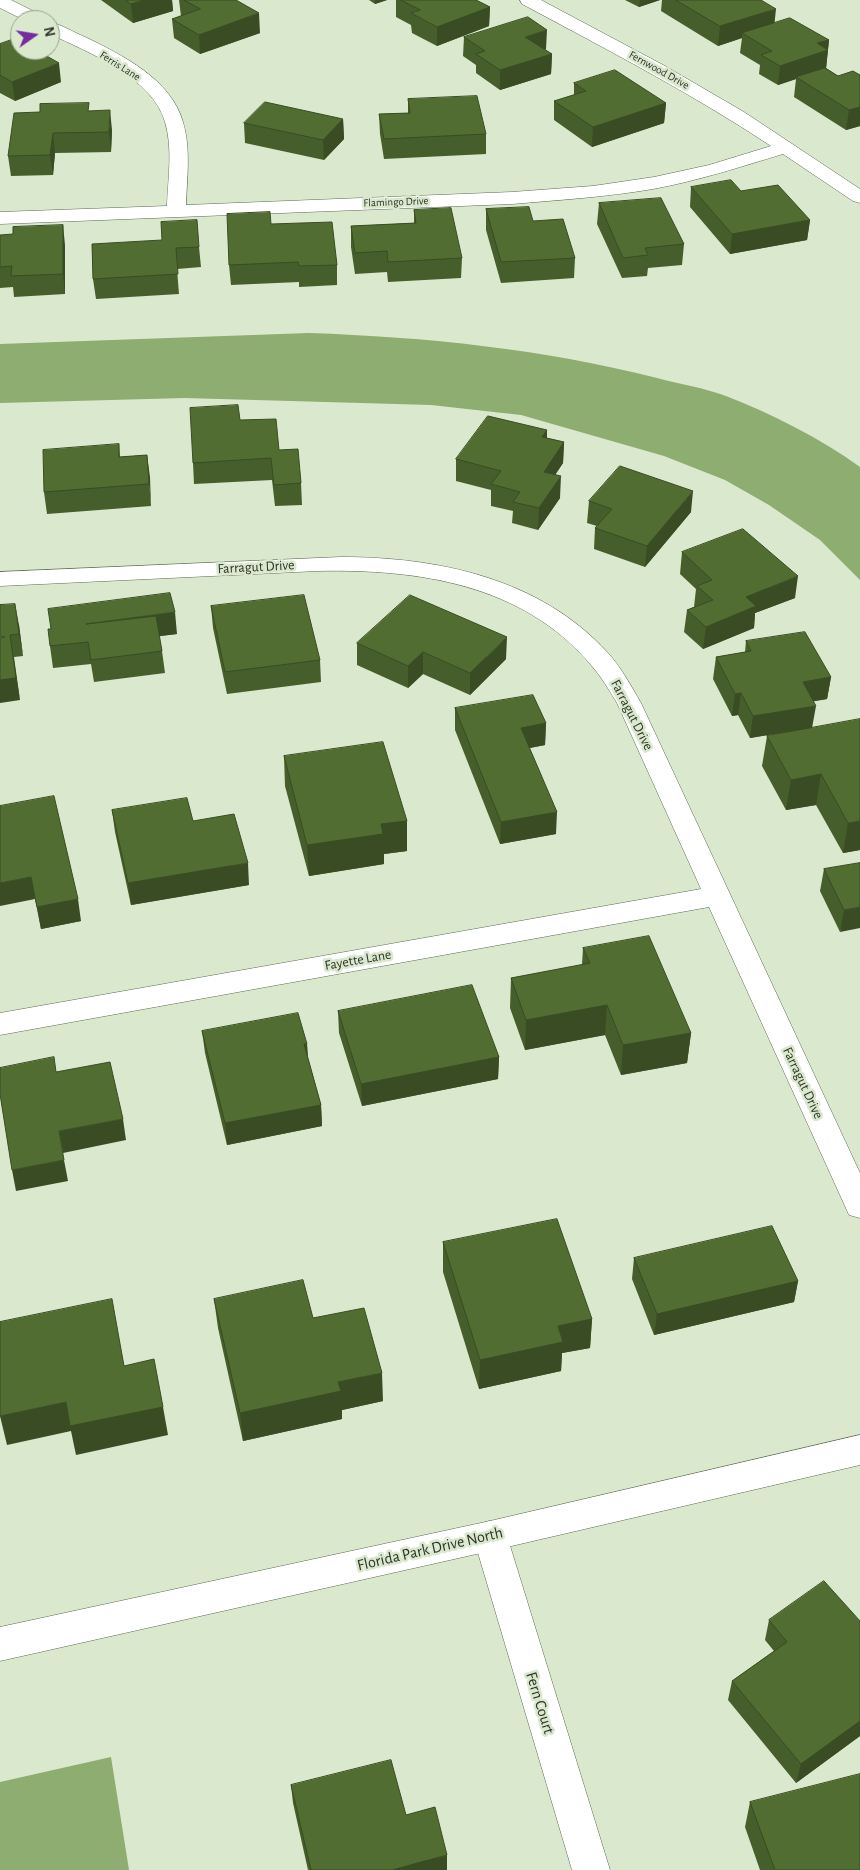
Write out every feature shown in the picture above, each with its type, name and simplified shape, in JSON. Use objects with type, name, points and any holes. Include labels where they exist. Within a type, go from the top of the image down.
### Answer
[{"type":"street","name":"Fernwood Drive","points":[[528,0],[659,70],[738,116],[860,197]]},
{"type":"street","points":[[0,1],[18,10]]},
{"type":"street","name":"Ferris Lane","points":[[60,32],[122,65],[143,80],[162,99],[171,112],[177,142],[176,211]]},
{"type":"street","name":"Flamingo Drive","points":[[0,218],[502,198],[593,192],[683,177],[787,147]]},
{"type":"street","name":"Farragut Drive","points":[[0,579],[332,564],[410,567],[470,581],[502,592],[540,610],[558,622],[599,658],[629,703],[860,1206]]},
{"type":"street","name":"Fayette Lane","points":[[0,1024],[716,896]]},
{"type":"street","name":"Florida Park Drive North","points":[[0,1644],[490,1536],[860,1450]]},
{"type":"street","name":"Fern Court","points":[[490,1536],[591,1870]]},
{"type":"shaded area","points":[[309,333],[440,341],[571,359],[709,391],[761,411],[795,427],[845,456],[860,467],[860,580],[820,540],[769,505],[725,480],[664,456],[521,415],[431,405],[185,398],[0,403],[0,344]]},
{"type":"shaded area","points":[[111,1757],[129,1870],[0,1870],[0,1782]]},
{"type":"building","points":[[126,0],[145,0],[131,4]]},
{"type":"building","points":[[184,0],[236,0],[259,13],[199,35],[172,19],[200,9]]},
{"type":"building","points":[[401,0],[476,0],[490,7],[437,27],[411,13],[420,10]]},
{"type":"building","points":[[676,0],[761,0],[776,9],[720,26]]},
{"type":"building","points":[[528,17],[547,30],[525,37],[552,54],[500,70],[476,54],[485,51],[464,37]]},
{"type":"building","points":[[790,18],[829,40],[817,43],[828,50],[780,66],[761,55],[772,51],[742,33]]},
{"type":"building","points":[[10,40],[10,60],[54,60],[59,63],[12,82],[0,75],[0,44]]},
{"type":"building","points":[[825,68],[838,76],[853,71],[860,75],[860,107],[849,110],[796,77]]},
{"type":"building","points":[[615,70],[666,103],[593,127],[554,101],[586,91],[574,83]]},
{"type":"building","points":[[477,96],[486,134],[384,139],[379,114],[410,113],[408,99]]},
{"type":"building","points":[[265,102],[343,119],[323,140],[244,123]]},
{"type":"building","points":[[89,103],[88,111],[110,110],[109,132],[53,133],[50,155],[8,156],[14,113],[40,112],[40,104]]},
{"type":"building","points":[[731,180],[741,191],[778,185],[810,220],[732,234],[691,187]]},
{"type":"building","points":[[661,198],[684,244],[645,248],[648,255],[623,258],[599,203]]},
{"type":"building","points":[[529,207],[533,221],[563,219],[575,258],[501,262],[486,209]]},
{"type":"building","points":[[451,208],[462,258],[388,262],[387,251],[355,253],[351,226],[416,223],[414,210]]},
{"type":"building","points":[[270,212],[271,224],[332,222],[337,265],[299,266],[298,262],[229,265],[227,214]]},
{"type":"building","points":[[197,220],[199,247],[176,248],[178,274],[93,279],[92,244],[162,240],[161,222]]},
{"type":"building","points":[[63,225],[63,274],[11,276],[12,266],[0,267],[0,235],[13,234],[13,227]]},
{"type":"building","points":[[238,405],[240,420],[276,419],[279,450],[298,449],[301,483],[274,485],[271,458],[193,463],[190,408]]},
{"type":"building","points":[[488,416],[547,430],[542,437],[564,442],[544,472],[561,476],[539,508],[513,502],[520,492],[491,484],[501,471],[456,459]]},
{"type":"building","points":[[119,444],[119,457],[147,455],[149,484],[44,492],[43,450]]},
{"type":"building","points":[[620,466],[693,491],[647,546],[595,528],[612,509],[589,501]]},
{"type":"building","points":[[743,529],[798,576],[746,597],[756,606],[706,627],[687,610],[713,600],[697,586],[712,580],[682,552]]},
{"type":"building","points":[[170,593],[175,612],[86,624],[156,616],[162,651],[91,660],[88,642],[50,646],[48,629],[51,629],[48,609]]},
{"type":"building","points":[[304,595],[320,660],[225,672],[211,606]]},
{"type":"building","points":[[410,595],[507,637],[470,673],[423,652],[408,666],[357,643]]},
{"type":"building","points":[[15,604],[19,634],[10,635],[16,678],[0,680],[0,638],[5,637],[0,637],[0,605]]},
{"type":"building","points":[[805,632],[831,677],[803,682],[816,706],[753,716],[741,693],[735,694],[716,657],[751,651],[746,641]]},
{"type":"building","points":[[533,695],[546,723],[521,728],[557,812],[501,822],[455,708]]},
{"type":"building","points":[[860,719],[860,821],[848,823],[821,774],[791,780],[767,736]]},
{"type":"building","points":[[383,742],[407,821],[381,824],[383,834],[307,845],[284,756]]},
{"type":"building","points":[[54,796],[78,899],[37,907],[31,877],[0,883],[0,806]]},
{"type":"building","points":[[187,798],[193,821],[234,814],[248,863],[128,883],[112,810]]},
{"type":"building","points":[[860,863],[860,907],[844,910],[824,869]]},
{"type":"building","points":[[649,936],[691,1033],[623,1045],[607,1005],[526,1020],[511,978],[590,963],[583,948]]},
{"type":"building","points":[[472,985],[499,1057],[361,1084],[338,1011]]},
{"type":"building","points":[[298,1013],[307,1044],[304,1044],[321,1105],[225,1123],[202,1031]]},
{"type":"building","points":[[54,1057],[56,1072],[110,1062],[123,1119],[59,1131],[64,1160],[12,1170],[0,1094],[0,1068]]},
{"type":"building","points":[[557,1219],[592,1319],[558,1326],[563,1342],[480,1360],[443,1242]]},
{"type":"building","points":[[772,1226],[798,1281],[657,1314],[634,1258]]},
{"type":"building","points":[[303,1280],[313,1318],[364,1308],[382,1373],[338,1382],[341,1391],[240,1413],[214,1299]]},
{"type":"building","points":[[112,1299],[124,1366],[154,1359],[163,1407],[70,1426],[66,1402],[0,1416],[0,1322]]},
{"type":"building","points":[[824,1581],[860,1621],[860,1721],[801,1764],[732,1681],[787,1642],[769,1620]]},
{"type":"building","points":[[391,1760],[406,1815],[435,1807],[447,1855],[392,1870],[311,1870],[291,1785]]},
{"type":"building","points":[[860,1774],[860,1870],[775,1870],[750,1802]]}]
